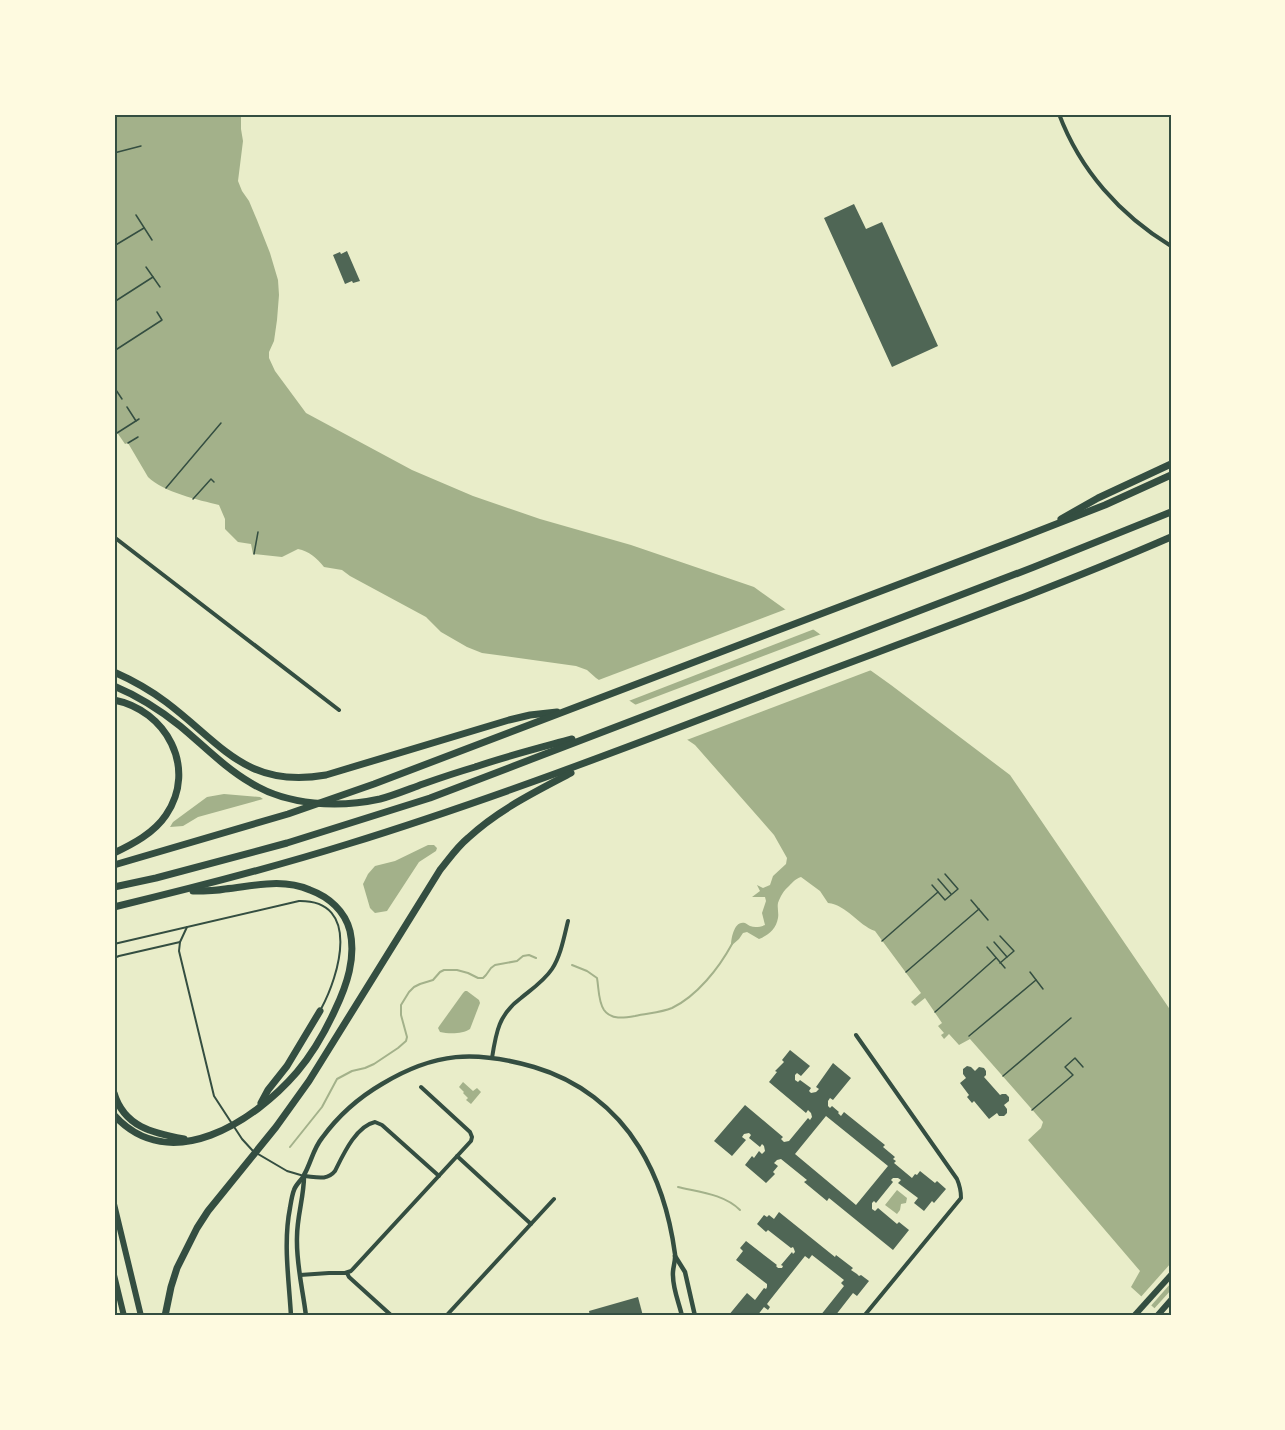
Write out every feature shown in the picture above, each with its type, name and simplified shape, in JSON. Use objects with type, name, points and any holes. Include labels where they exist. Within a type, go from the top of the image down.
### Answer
[{"type":"highway","points":[[1037,532],[1098,498],[1171,464]]},
{"type":"highway","points":[[114,865],[236,830],[353,792],[1037,532],[1171,475]]},
{"type":"highway","points":[[114,887],[244,855],[430,798],[1071,553],[1171,512]]},
{"type":"highway","points":[[114,907],[177,892],[349,844],[465,806],[634,745],[1086,572],[1171,537]]},
{"type":"highway","points":[[114,672],[167,703],[242,764],[266,773],[292,777],[326,775],[509,720],[568,710]]},
{"type":"highway","points":[[114,686],[159,710],[242,778],[257,787],[276,795],[323,803],[380,799],[495,760],[606,730]]},
{"type":"highway","points":[[114,700],[135,706],[155,721],[170,740],[178,770],[177,791],[159,824],[114,854]]},
{"type":"highway","points":[[165,1316],[171,1287],[187,1246],[208,1211],[268,1137],[309,1081],[453,852],[496,816],[594,760]]},
{"type":"highway","points":[[114,1115],[126,1126],[147,1138],[167,1143],[193,1140],[229,1128],[274,1095],[296,1073],[330,1022],[349,972],[352,952],[350,929],[340,911],[322,895],[295,885],[264,884],[219,890],[177,892]]},
{"type":"highway","points":[[258,1108],[268,1090],[287,1066],[320,1011]]},
{"type":"highway","points":[[114,1093],[124,1113],[144,1129],[193,1140]]},
{"type":"main road","points":[[114,1204],[141,1316]]},
{"type":"main road","points":[[114,1275],[124,1316]]},
{"type":"main road","points":[[1134,1316],[1171,1275]]},
{"type":"main road","points":[[1157,1316],[1171,1300]]},
{"type":"street","points":[[1059,114],[1085,165],[1111,198],[1140,224],[1171,246]]},
{"type":"street","points":[[114,537],[339,710]]},
{"type":"street","points":[[492,1058],[500,1022],[512,1005],[536,987],[552,970],[568,921]]},
{"type":"street","points":[[856,1035],[957,1179],[961,1193],[961,1198],[864,1316]]},
{"type":"street","points":[[291,1316],[288,1219],[294,1189],[304,1176],[321,1139],[341,1115],[360,1099],[403,1071],[434,1060],[460,1057],[492,1058],[527,1065],[566,1079],[594,1096],[617,1117],[639,1146],[657,1183],[668,1220],[675,1256],[673,1276],[682,1316]]},
{"type":"street","points":[[300,1275],[347,1273],[353,1269],[471,1142],[472,1135],[420,1087]]},
{"type":"street","points":[[304,1176],[326,1178],[333,1174],[347,1146],[368,1124],[373,1122],[379,1122],[439,1176]]},
{"type":"street","points":[[457,1156],[531,1224]]},
{"type":"street","points":[[304,1176],[304,1191],[297,1233],[306,1316]]},
{"type":"street","points":[[446,1316],[554,1199]]},
{"type":"street","points":[[675,1256],[685,1272],[695,1316]]},
{"type":"street","points":[[347,1273],[392,1316]]},
{"type":"lane","points":[[114,944],[299,901],[308,901],[326,908],[332,914],[337,921],[341,945],[333,983],[320,1011]]},
{"type":"lane","points":[[187,927],[180,942],[179,951],[214,1096],[242,1139],[253,1151],[287,1171],[304,1176]]},
{"type":"lane","points":[[114,958],[180,942]]},
{"type":"path","points":[[114,153],[141,146]]},
{"type":"path","points":[[136,215],[152,240]]},
{"type":"path","points":[[114,246],[144,228]]},
{"type":"path","points":[[146,267],[160,287]]},
{"type":"path","points":[[114,302],[153,277]]},
{"type":"path","points":[[114,351],[162,320],[157,312]]},
{"type":"path","points":[[114,385],[122,399]]},
{"type":"path","points":[[117,433],[138,420],[127,407]]},
{"type":"path","points":[[166,488],[221,423]]},
{"type":"path","points":[[128,443],[138,437]]},
{"type":"path","points":[[193,499],[211,479],[214,482]]},
{"type":"path","points":[[254,554],[258,532]]},
{"type":"path","points":[[932,885],[945,900],[958,889],[945,874]]},
{"type":"path","points":[[938,879],[952,894]]},
{"type":"path","points":[[882,941],[938,892]]},
{"type":"path","points":[[971,900],[988,920]]},
{"type":"path","points":[[906,972],[978,909]]},
{"type":"path","points":[[1000,936],[1014,951],[1000,963]]},
{"type":"path","points":[[994,942],[1007,957]]},
{"type":"path","points":[[987,947],[1005,968]]},
{"type":"path","points":[[935,1012],[996,958]]},
{"type":"path","points":[[1030,972],[1043,989]]},
{"type":"path","points":[[969,1036],[1036,980]]},
{"type":"path","points":[[1003,1076],[1071,1018]]},
{"type":"path","points":[[1032,1110],[1073,1075],[1065,1066],[1075,1058],[1083,1067]]},
{"type":"shaded area","points":[[114,114],[241,114],[243,141],[238,181],[257,220],[278,280],[277,320],[269,358],[275,371],[306,413],[412,470],[473,496],[540,519],[631,545],[754,587],[891,685],[1010,775],[1171,1011],[1171,1316],[1163,1316],[1131,1287],[1140,1271],[1028,1140],[1041,1128],[1043,1122],[970,1039],[959,1045],[949,1034],[944,1039],[941,1035],[944,1033],[938,1026],[942,1023],[925,998],[915,1006],[911,1002],[921,993],[875,931],[841,907],[828,903],[820,891],[801,877],[793,882],[781,896],[776,925],[766,936],[759,939],[747,932],[743,933],[731,946],[738,924],[745,923],[756,927],[765,925],[762,913],[765,897],[752,897],[760,891],[757,885],[763,888],[770,885],[773,876],[786,864],[787,858],[774,835],[695,745],[587,670],[576,666],[482,653],[467,647],[441,632],[426,617],[342,570],[324,567],[312,555],[302,550],[298,549],[282,557],[253,554],[251,544],[238,542],[225,529],[225,519],[219,505],[172,491],[148,477],[128,443],[125,444],[114,428]]},
{"type":"shaded area","points":[[224,794],[263,799],[198,817],[183,826],[170,827],[173,822],[207,797]]},
{"type":"shaded area","points":[[428,845],[434,845],[437,848],[436,851],[419,862],[387,911],[375,913],[370,908],[363,884],[368,874],[375,866],[395,861]]},
{"type":"shaded area","points":[[465,991],[480,1003],[470,1029],[456,1033],[440,1032],[438,1028]]},
{"type":"shaded area","points":[[463,1082],[473,1091],[477,1088],[481,1092],[471,1104],[459,1087]]},
{"type":"shaded area","points":[[897,1190],[907,1198],[906,1203],[901,1204],[897,1214],[885,1205]]},
{"type":"pier","points":[[789,608],[817,628],[626,702],[596,681]]},
{"type":"pier","points":[[824,633],[874,669],[684,741],[632,706]]},
{"type":"pier","points":[[1171,1263],[1171,1283],[1149,1308],[1139,1299]]},
{"type":"pier","points":[[1171,1290],[1171,1310],[1166,1316],[1158,1316],[1152,1311]]},
{"type":"building","points":[[854,204],[866,229],[882,222],[938,346],[892,367],[824,218]]},
{"type":"building","points":[[347,251],[360,281],[345,284],[333,255]]},
{"type":"building","points":[[790,1050],[810,1066],[801,1076],[797,1073],[795,1080],[798,1082],[800,1080],[811,1088],[809,1091],[811,1093],[819,1089],[816,1087],[833,1063],[851,1078],[833,1100],[830,1098],[828,1106],[830,1108],[832,1106],[841,1116],[844,1112],[885,1145],[883,1147],[895,1157],[894,1163],[912,1178],[920,1171],[946,1189],[924,1211],[914,1203],[918,1198],[898,1183],[901,1180],[893,1178],[891,1180],[893,1182],[876,1203],[874,1201],[872,1203],[872,1209],[875,1211],[878,1208],[897,1224],[899,1222],[909,1230],[893,1250],[829,1198],[827,1201],[804,1182],[807,1180],[781,1159],[774,1163],[778,1166],[773,1172],[775,1174],[766,1183],[745,1165],[759,1151],[762,1154],[765,1151],[762,1144],[760,1147],[749,1138],[751,1135],[749,1133],[744,1134],[742,1137],[746,1140],[732,1156],[714,1141],[745,1105],[783,1137],[781,1139],[784,1142],[789,1141],[808,1118],[810,1120],[812,1117],[808,1110],[806,1113],[769,1082],[784,1062],[782,1060]],"holes":[[[826,1116],[888,1166],[856,1205],[795,1154]]]},
{"type":"building","points":[[967,1066],[975,1071],[979,1067],[984,1068],[986,1075],[984,1077],[1000,1095],[1006,1094],[1009,1097],[1009,1101],[1004,1105],[1007,1113],[1004,1116],[999,1116],[997,1113],[989,1119],[974,1101],[972,1103],[967,1097],[969,1095],[960,1083],[966,1078],[963,1069]]},
{"type":"building","points":[[779,1212],[835,1257],[836,1255],[853,1268],[851,1270],[869,1281],[857,1296],[853,1293],[835,1316],[820,1316],[844,1286],[841,1283],[844,1280],[812,1255],[809,1259],[805,1256],[767,1304],[770,1307],[768,1310],[764,1307],[757,1316],[728,1316],[747,1293],[755,1300],[767,1287],[767,1284],[736,1260],[743,1251],[740,1248],[746,1241],[778,1268],[782,1268],[781,1265],[792,1252],[793,1254],[795,1252],[793,1247],[791,1248],[757,1224],[764,1215],[767,1217],[769,1215],[774,1219]]},
{"type":"building","points":[[638,1297],[643,1316],[590,1316],[589,1311]]},
{"type":"waterway","points":[[572,965],[597,978],[601,1003],[607,1013],[618,1018],[626,1017],[663,1011],[681,1003],[699,989],[732,944]]},
{"type":"waterway","points":[[290,1147],[322,1107],[337,1079],[374,1064],[406,1041],[401,1005],[414,987],[433,980],[444,970],[457,970],[483,978],[495,965],[517,961],[523,956],[529,955],[536,958]]},
{"type":"waterway","points":[[678,1187],[719,1197],[740,1210]]}]
